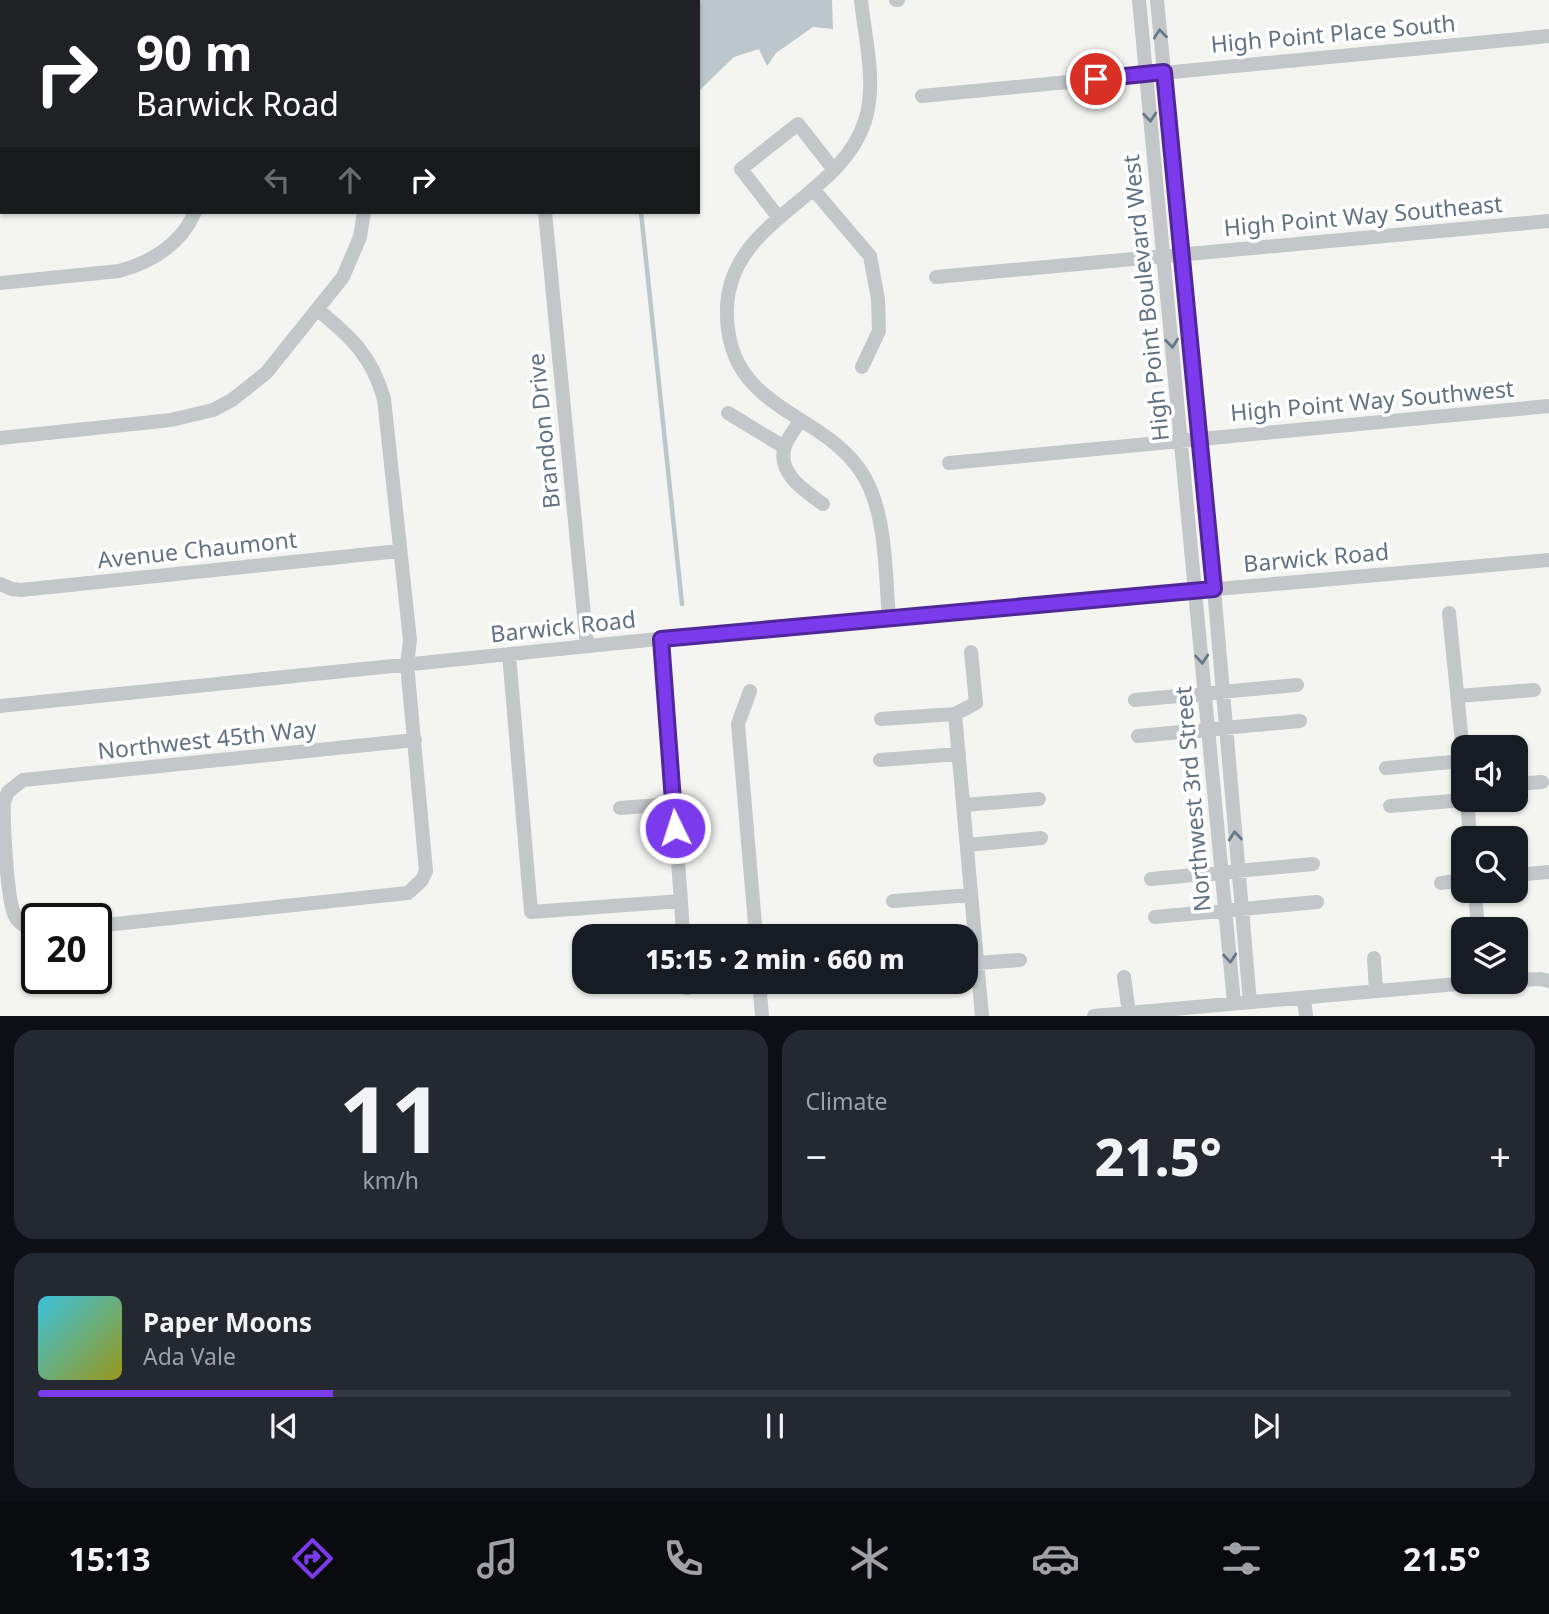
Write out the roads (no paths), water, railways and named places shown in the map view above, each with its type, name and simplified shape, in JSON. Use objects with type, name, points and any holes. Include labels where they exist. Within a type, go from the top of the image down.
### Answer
[{"type":"street","points":[[861,0],[869,101],[859,137],[850,153],[834,170],[757,237],[746,252],[737,268],[729,295],[728,327],[739,363],[748,379],[761,393],[849,457],[870,487],[880,523],[889,618]]},
{"type":"street","name":"High Point Boulevard West","points":[[1139,0],[1196,591]]},
{"type":"street","name":"High Point Boulevard West","points":[[1157,0],[1214,589]]},
{"type":"street","name":"High Point Place South","points":[[922,96],[1549,36]]},
{"type":"street","points":[[779,218],[741,169],[798,124],[834,170]]},
{"type":"street","points":[[813,189],[870,256],[878,299],[879,331],[862,367]]},
{"type":"street","points":[[0,283],[119,271],[136,266],[168,247],[181,234],[194,214]]},
{"type":"street","points":[[0,438],[171,420],[213,410],[232,400],[266,373],[343,277],[360,237],[363,214]]},
{"type":"street","name":"Brandon Drive","points":[[545,214],[587,646]]},
{"type":"street","name":"High Point Way Southeast","points":[[936,277],[1549,220]]},
{"type":"street","points":[[112,924],[408,893],[422,880],[427,862],[407,664],[401,645],[400,621],[405,598],[384,399],[379,381],[361,348],[318,310]]},
{"type":"street","name":"High Point Way Southwest","points":[[949,463],[1549,406]]},
{"type":"street","points":[[728,413],[784,447]]},
{"type":"street","points":[[800,421],[784,447],[786,469],[797,486],[823,504]]},
{"type":"street","name":"Avenue Chaumont","points":[[0,583],[21,590],[399,551]]},
{"type":"street","name":"Barwick Road","points":[[0,706],[587,646],[1549,559]]},
{"type":"street","name":"Northwest 3rd Street","points":[[1214,589],[1250,1002]]},
{"type":"street","name":"Northwest 3rd Street","points":[[1196,591],[1234,1003]]},
{"type":"street","points":[[1449,613],[1461,735]]},
{"type":"street","points":[[661,639],[682,924]]},
{"type":"street","points":[[881,719],[955,713],[976,704],[971,652]]},
{"type":"street","points":[[509,654],[531,912],[681,901]]},
{"type":"street","points":[[1135,700],[1297,685]]},
{"type":"street","points":[[1458,696],[1534,690]]},
{"type":"street","points":[[750,691],[738,724],[754,924]]},
{"type":"street","points":[[955,713],[974,924]]},
{"type":"street","points":[[1138,736],[1300,721]]},
{"type":"street","name":"Northwest 45th Way","points":[[21,920],[13,913],[11,904],[3,812],[8,792],[23,780],[415,740]]},
{"type":"street","points":[[880,760],[959,754]]},
{"type":"street","points":[[1386,768],[1451,762]]},
{"type":"street","points":[[1528,783],[1542,782]]},
{"type":"street","points":[[963,805],[1038,799]]},
{"type":"street","points":[[1390,806],[1451,801]]},
{"type":"street","points":[[620,808],[673,804]]},
{"type":"street","points":[[967,845],[1041,838]]},
{"type":"street","points":[[1152,879],[1313,864]]},
{"type":"street","points":[[1528,874],[1549,872]]},
{"type":"street","points":[[1441,883],[1451,882]]},
{"type":"street","points":[[892,901],[971,895]]},
{"type":"street","points":[[1155,916],[1317,902]]},
{"type":"street","points":[[1374,958],[1376,991]]},
{"type":"street","points":[[978,963],[1020,960]]},
{"type":"street","points":[[978,974],[982,1016]]},
{"type":"street","points":[[1124,977],[1129,1013]]},
{"type":"street","points":[[1528,980],[1549,981]]},
{"type":"street","points":[[1094,1016],[1451,985]]},
{"type":"street","points":[[760,994],[762,1016]]},
{"type":"street","points":[[1304,998],[1306,1016]]},
{"type":"waterway","points":[[641,214],[682,604]]}]
